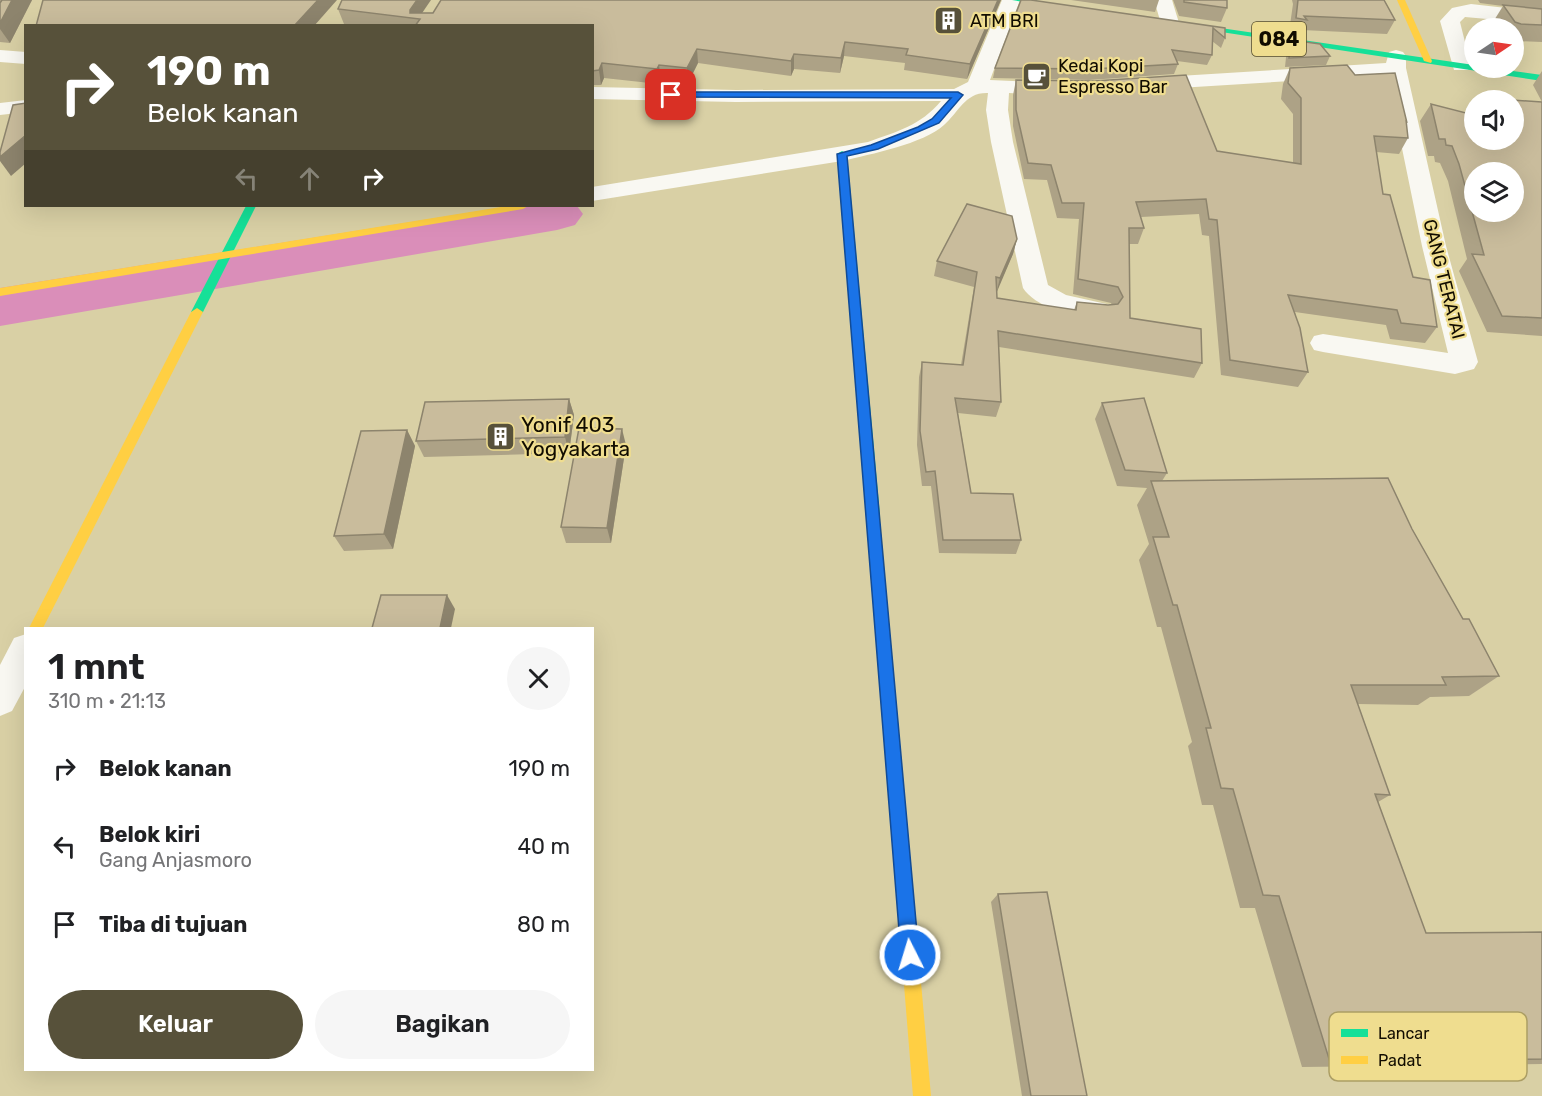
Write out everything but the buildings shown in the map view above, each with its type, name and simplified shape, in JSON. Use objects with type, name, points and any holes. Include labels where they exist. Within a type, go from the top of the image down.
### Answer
[{"type":"street","points":[[594,194],[842,154],[874,147],[926,126],[978,90],[1011,0]]},
{"type":"street","points":[[1016,0],[1075,9]]},
{"type":"street","points":[[1163,0],[1163,22]]},
{"type":"street","points":[[1401,0],[1428,61]]},
{"type":"street","points":[[1461,66],[1450,21],[1459,12],[1471,10],[1542,18]]},
{"type":"street","name":"084","points":[[1163,22],[1396,62],[1428,61],[1542,78]]},
{"type":"street","points":[[0,56],[24,58]]},
{"type":"street","points":[[1121,86],[1396,62]]},
{"type":"street","name":"GANG TERATAI","points":[[1323,343],[1455,364],[1464,362],[1434,246],[1396,62]]},
{"type":"street","points":[[594,93],[736,96],[1080,88]]},
{"type":"street","points":[[978,90],[997,110],[1002,142],[1036,288],[1041,295],[1047,298],[1102,311]]},
{"type":"street","points":[[0,109],[24,106]]},
{"type":"street","points":[[842,154],[922,1096]]},
{"type":"street","points":[[37,627],[250,207]]},
{"type":"street","points":[[0,292],[225,257],[517,207]]},
{"type":"street","points":[[0,700],[24,654]]},
{"type":"waterway","points":[[0,307],[557,214]]},
{"type":"traffic: fast","points":[[1016,0],[1065,7]]},
{"type":"traffic: fast","points":[[1182,24],[1542,78]]},
{"type":"traffic: fast","points":[[842,154],[873,515]]},
{"type":"traffic: fast","points":[[197,312],[250,207]]},
{"type":"traffic: slow","points":[[1401,0],[1428,61]]},
{"type":"traffic: slow","points":[[0,292],[517,207]]},
{"type":"traffic: slow","points":[[37,627],[197,312]]},
{"type":"traffic: slow","points":[[873,515],[922,1096]]},
{"type":"place","name":"ATM BRI","points":[[949,21]]},
{"type":"place","name":"Kedai Kopi Espresso Bar","points":[[1037,76]]},
{"type":"place","name":"Yonif 403 Yogyakarta","points":[[500,436]]},
{"type":"route","points":[[671,95],[958,95],[936,121],[921,129],[874,147],[842,154],[910,955]]}]
